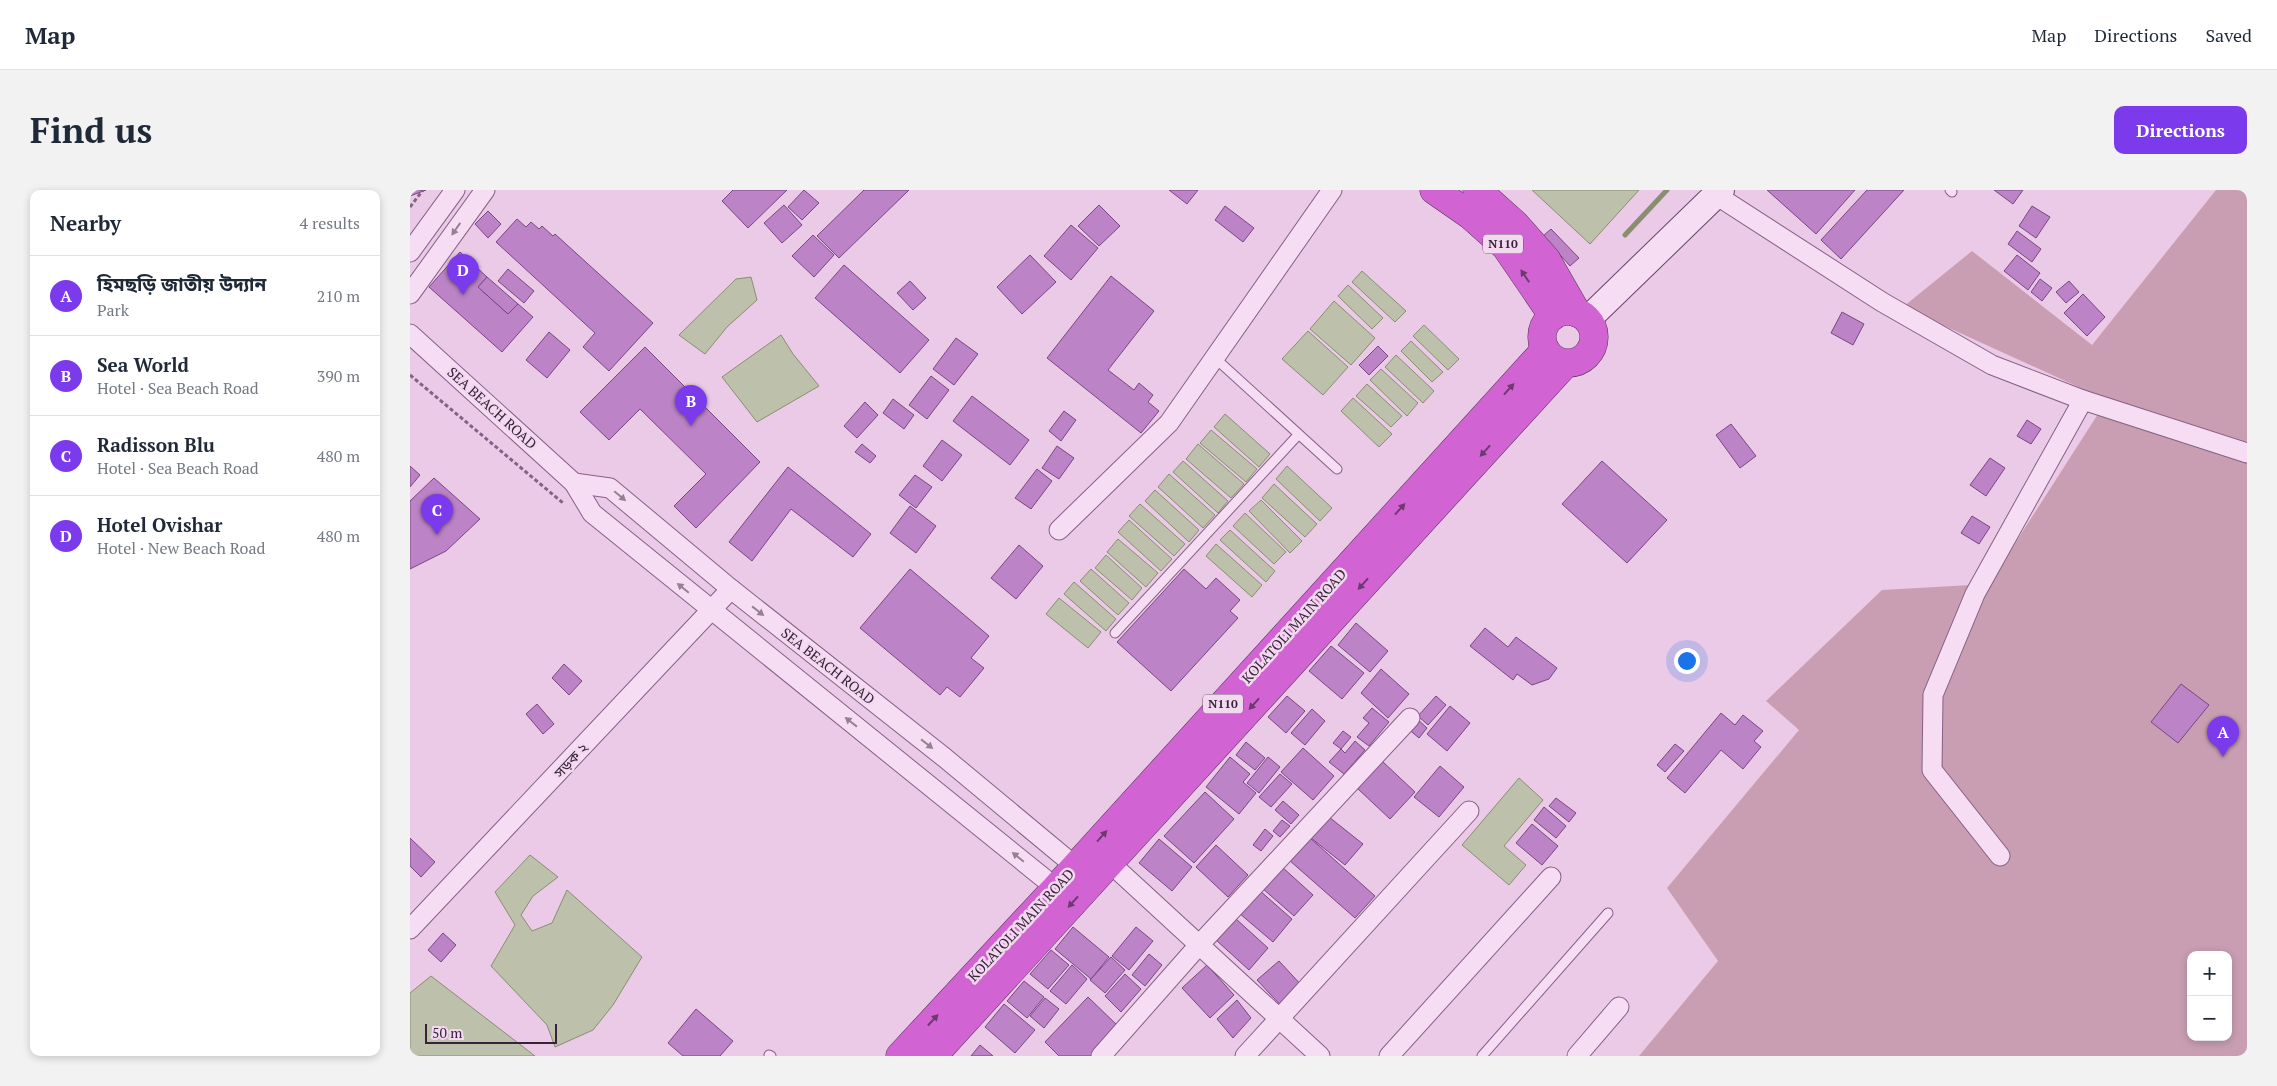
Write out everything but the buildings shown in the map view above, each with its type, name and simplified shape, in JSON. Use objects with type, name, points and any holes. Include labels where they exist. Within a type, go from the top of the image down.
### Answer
[{"type":"highway","name":"N110","points":[[1434,190],[1470,215],[1506,248],[1572,316]]},
{"type":"highway","name":"N110","points":[[1477,190],[1516,225],[1546,259],[1572,316]]},
{"type":"highway","points":[[1572,316],[1593,331],[1593,344],[1587,355],[1577,362],[1555,356],[1542,338],[1544,325],[1572,316]]},
{"type":"highway","name":"KOLATOLI MAIN ROAD","points":[[933,1056],[1109,862],[1383,545],[1555,356]]},
{"type":"highway","name":"KOLATOLI MAIN ROAD","points":[[900,1056],[1075,866],[1383,545]]},
{"type":"street","points":[[410,252],[455,190]]},
{"type":"street","points":[[410,294],[485,190]]},
{"type":"street","points":[[1059,530],[1169,423],[1332,190]]},
{"type":"street","points":[[1572,316],[1719,193],[1882,302],[1992,365],[2083,400],[2247,453]]},
{"type":"street","name":"SEA BEACH ROAD","points":[[410,334],[574,483],[592,513],[711,612],[881,745],[1056,888]]},
{"type":"street","points":[[2000,856],[1932,770],[1933,696],[1975,594],[2083,400]]},
{"type":"street","name":"SEA BEACH ROAD","points":[[574,483],[610,488],[731,589],[899,722],[1075,866]]},
{"type":"street","name":"সড়ক ২","points":[[410,930],[731,589]]},
{"type":"street","points":[[1101,1056],[1198,945],[1410,718]]},
{"type":"street","points":[[881,745],[899,722]]},
{"type":"street","points":[[1245,1056],[1469,811]]},
{"type":"street","points":[[1109,862],[1320,1056]]},
{"type":"street","points":[[1389,1056],[1551,878]]},
{"type":"street","points":[[1577,1056],[1618,1007]]},
{"type":"lane","points":[[1215,358],[1298,435],[1338,469]]},
{"type":"lane","points":[[1115,633],[1298,435]]},
{"type":"lane","points":[[1482,1056],[1608,913]]},
{"type":"path","points":[[410,207],[423,190]]},
{"type":"shaded area","points":[[1532,190],[1639,190],[1590,244]]},
{"type":"shaded area","points":[[2216,190],[2247,190],[2247,1056],[1639,1056],[1718,961],[1667,888],[1799,730],[1766,701],[1882,590],[1989,584],[2107,400],[1903,307],[1972,251],[2092,345]]},
{"type":"shaded area","points":[[1362,271],[1406,311],[1395,322],[1352,282]]},
{"type":"shaded area","points":[[751,277],[757,300],[727,327],[705,354],[679,335],[736,279]]},
{"type":"shaded area","points":[[1348,285],[1383,318],[1372,329],[1338,296]]},
{"type":"shaded area","points":[[1334,301],[1375,338],[1351,365],[1310,329]]},
{"type":"shaded area","points":[[1424,325],[1459,359],[1448,370],[1413,336]]},
{"type":"shaded area","points":[[1308,331],[1348,367],[1323,395],[1282,359]]},
{"type":"shaded area","points":[[781,335],[793,354],[819,386],[757,422],[722,377]]},
{"type":"shaded area","points":[[1411,341],[1443,372],[1432,382],[1401,351]]},
{"type":"shaded area","points":[[1396,355],[1434,391],[1423,403],[1385,367]]},
{"type":"shaded area","points":[[1381,369],[1418,403],[1407,416],[1370,380]]},
{"type":"shaded area","points":[[1367,384],[1402,416],[1391,427],[1356,396]]},
{"type":"shaded area","points":[[1353,398],[1392,434],[1379,447],[1341,411]]},
{"type":"shaded area","points":[[1225,414],[1270,454],[1259,467],[1214,427]]},
{"type":"shaded area","points":[[1211,430],[1257,469],[1246,482],[1200,443]]},
{"type":"shaded area","points":[[1198,444],[1244,484],[1231,498],[1186,459]]},
{"type":"shaded area","points":[[1183,461],[1228,501],[1218,513],[1173,472]]},
{"type":"shaded area","points":[[1287,466],[1332,508],[1320,521],[1276,479]]},
{"type":"shaded area","points":[[1169,474],[1215,515],[1203,528],[1158,487]]},
{"type":"shaded area","points":[[1274,484],[1317,524],[1305,537],[1262,498]]},
{"type":"shaded area","points":[[1155,490],[1199,530],[1189,542],[1145,501]]},
{"type":"shaded area","points":[[1261,500],[1302,541],[1290,553],[1249,511]]},
{"type":"shaded area","points":[[1140,504],[1185,544],[1174,556],[1129,516]]},
{"type":"shaded area","points":[[1245,513],[1286,552],[1274,564],[1233,526]]},
{"type":"shaded area","points":[[1129,520],[1172,559],[1161,571],[1118,532]]},
{"type":"shaded area","points":[[1230,530],[1275,571],[1266,582],[1220,540]]},
{"type":"shaded area","points":[[1118,539],[1158,573],[1146,587],[1107,552]]},
{"type":"shaded area","points":[[1216,544],[1262,585],[1252,597],[1206,556]]},
{"type":"shaded area","points":[[1106,555],[1142,588],[1132,600],[1095,568]]},
{"type":"shaded area","points":[[1091,569],[1129,603],[1118,615],[1080,581]]},
{"type":"shaded area","points":[[1074,582],[1116,619],[1106,631],[1064,594]]},
{"type":"shaded area","points":[[1059,598],[1101,632],[1088,648],[1046,614]]},
{"type":"shaded area","points":[[1519,778],[1543,800],[1504,846],[1526,865],[1509,885],[1462,845]]},
{"type":"shaded area","points":[[530,855],[558,877],[533,896],[521,915],[532,931],[552,923],[567,890],[642,957],[613,1005],[593,1030],[555,1047],[547,1025],[491,966],[515,925],[495,892]]},
{"type":"shaded area","points":[[431,976],[535,1056],[410,1056],[410,993]]},
{"type":"waterway","points":[[1625,235],[1667,190]]},
{"type":"place","name":"Hotel Ovishar","points":[[463,295]]},
{"type":"place","name":"Sea World","points":[[691,426]]},
{"type":"place","name":"Radisson Blu","points":[[437,535]]},
{"type":"place","name":"হিমছড়ি জাতীয় উদ্যান","points":[[2223,757]]}]
